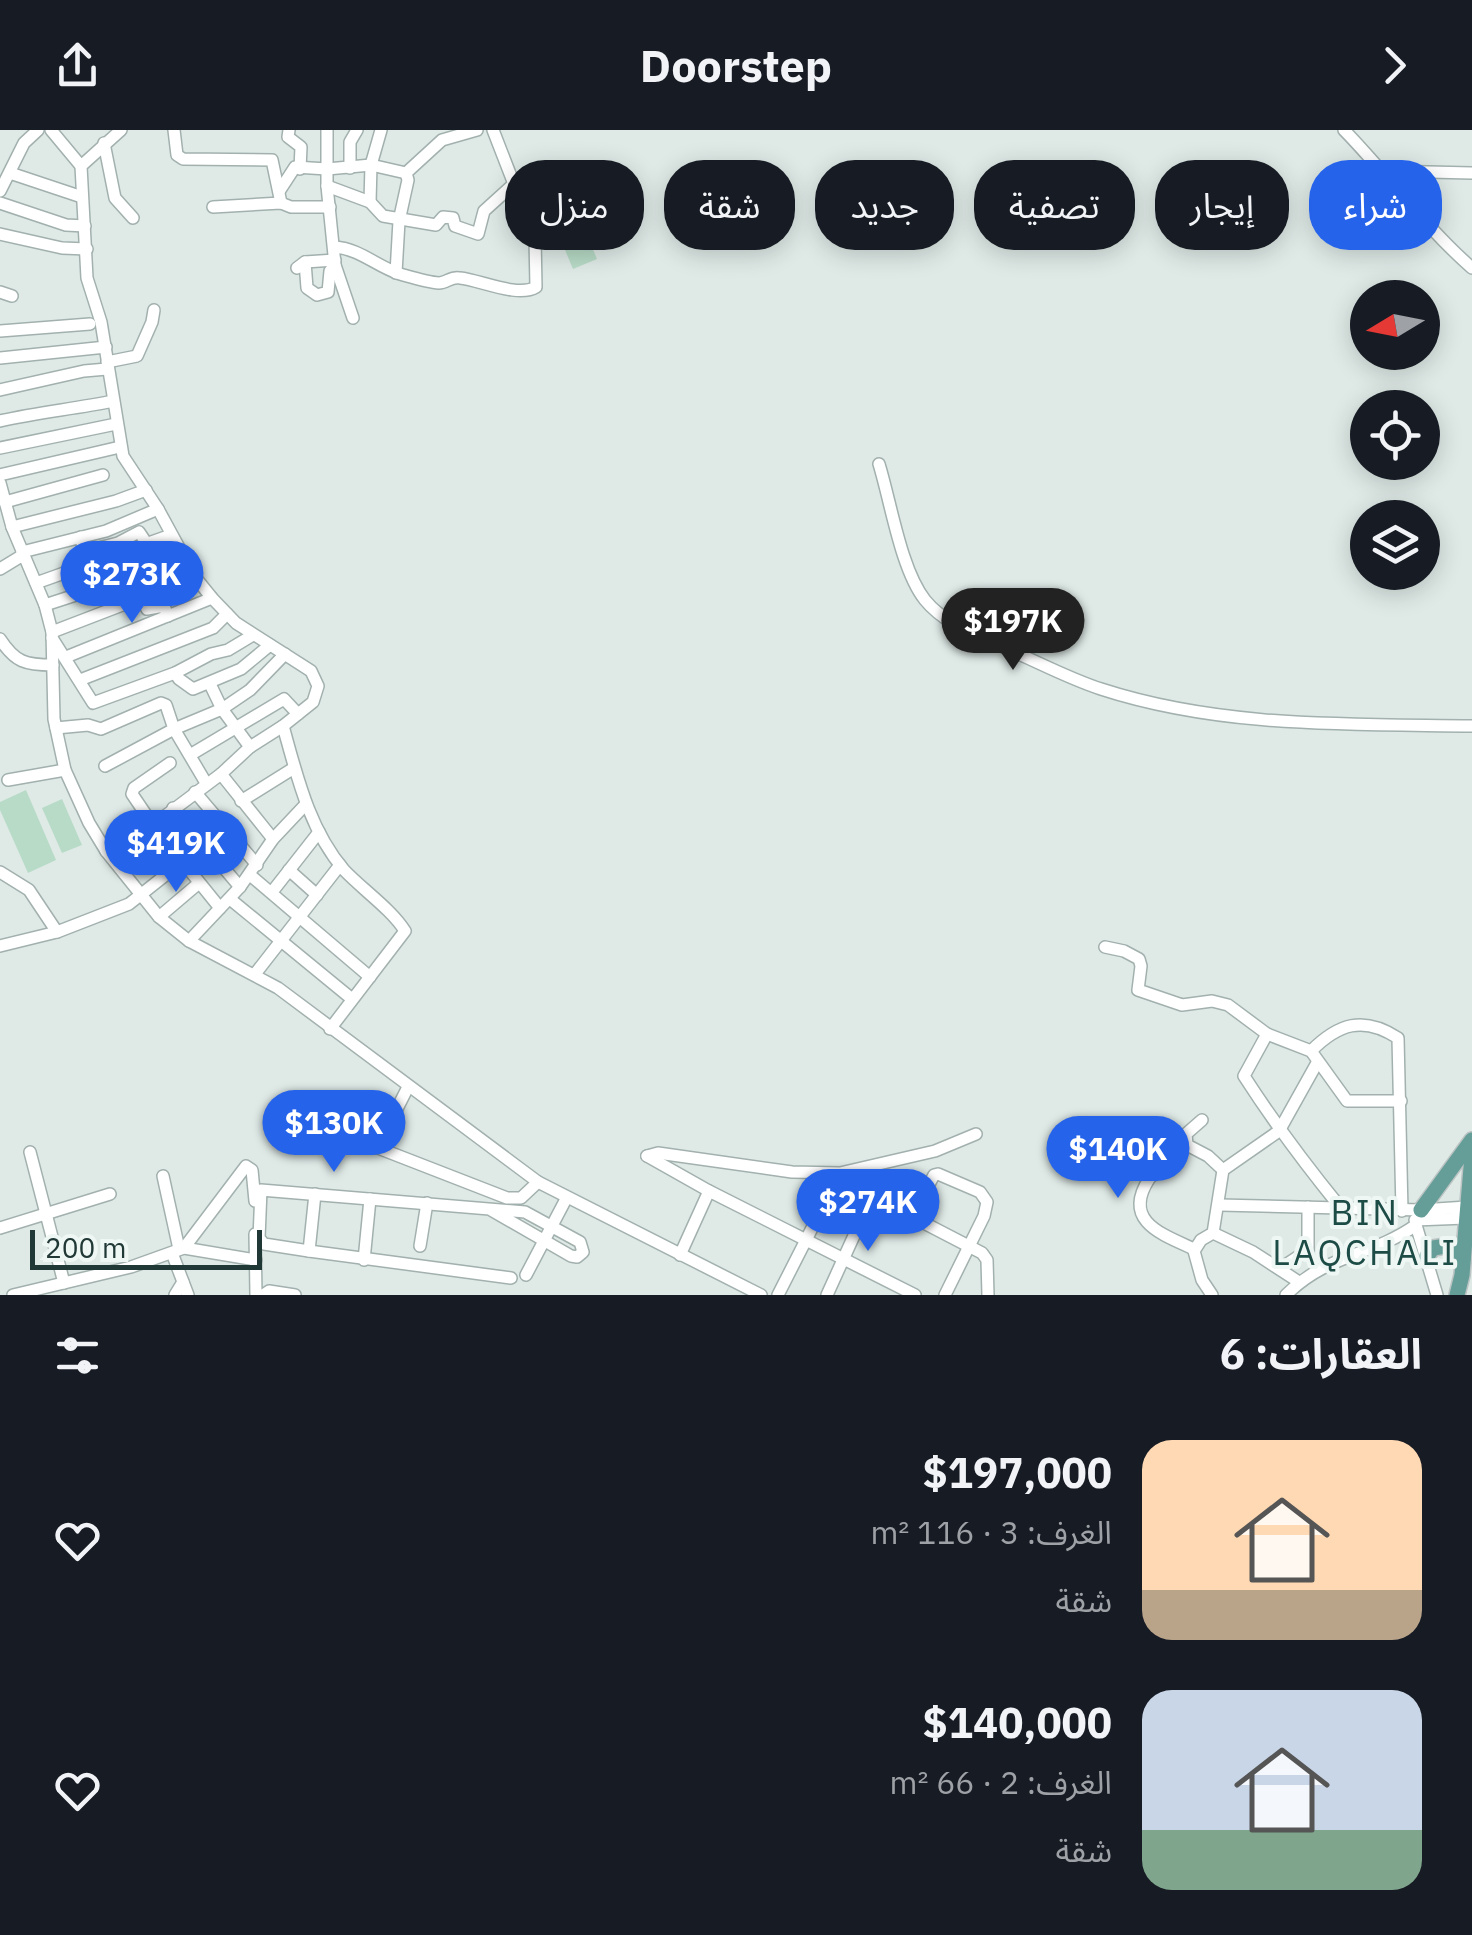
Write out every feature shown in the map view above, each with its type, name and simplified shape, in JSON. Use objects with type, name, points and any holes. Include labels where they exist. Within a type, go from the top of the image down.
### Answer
[{"type":"main road","points":[[1417,1218],[1472,1140]]},
{"type":"main road","points":[[1457,1295],[1472,1156]]},
{"type":"main road","points":[[1427,1256],[1433,1248],[1446,1246],[1463,1267],[1467,1295]]},
{"type":"street","points":[[0,191],[24,143],[38,130]]},
{"type":"street","points":[[51,130],[81,166],[87,278],[106,347],[120,447],[212,598],[253,635],[311,670],[318,686],[313,702],[283,726],[250,747],[221,774],[152,825],[106,852]]},
{"type":"street","points":[[81,166],[105,138],[121,130]]},
{"type":"street","points":[[174,130],[177,155],[182,158],[272,160],[280,197],[291,207],[330,207]]},
{"type":"street","points":[[288,130],[290,139],[301,147],[300,169]]},
{"type":"street","points":[[327,130],[327,186],[335,258],[353,318]]},
{"type":"street","points":[[350,168],[350,142],[356,130]]},
{"type":"street","points":[[370,202],[371,165],[382,130]]},
{"type":"street","points":[[396,272],[406,173],[442,140],[477,130]]},
{"type":"street","points":[[494,130],[507,160]]},
{"type":"street","points":[[1344,130],[1373,160]]},
{"type":"street","points":[[105,138],[115,198],[133,218]]},
{"type":"street","points":[[280,197],[292,168],[371,165],[406,173]]},
{"type":"street","points":[[10,172],[82,197]]},
{"type":"street","points":[[1442,172],[1472,173]]},
{"type":"street","points":[[327,186],[370,202],[382,216],[436,224],[443,218],[452,218],[456,226],[478,234],[484,211],[505,192]]},
{"type":"street","points":[[213,207],[280,197]]},
{"type":"street","points":[[0,202],[66,225],[85,226]]},
{"type":"street","points":[[0,234],[62,248],[87,249]]},
{"type":"street","points":[[1442,240],[1472,268]]},
{"type":"street","points":[[335,258],[328,292],[317,295],[308,288],[301,265],[356,250],[396,272],[441,284],[458,277],[486,287],[529,292],[536,287],[536,250]]},
{"type":"street","points":[[0,390],[137,356],[154,310]]},
{"type":"street","points":[[0,332],[90,324]]},
{"type":"street","points":[[0,358],[106,347]]},
{"type":"street","points":[[0,422],[52,408],[75,409],[112,401]]},
{"type":"street","points":[[0,448],[116,424]]},
{"type":"street","points":[[0,475],[120,447]]},
{"type":"street","points":[[878,464],[912,578],[929,605],[955,624],[1072,678],[1133,698],[1276,722],[1472,726]]},
{"type":"street","points":[[5,502],[103,475]]},
{"type":"street","points":[[0,483],[22,553],[46,605],[52,635],[56,728],[65,770],[88,823],[106,852],[159,918],[189,941],[255,974],[538,1182],[761,1295]]},
{"type":"street","points":[[12,526],[146,490]]},
{"type":"street","points":[[0,569],[22,553],[122,526],[158,508]]},
{"type":"street","points":[[45,519],[56,544]]},
{"type":"street","points":[[81,538],[87,551],[118,543],[139,532],[147,544]]},
{"type":"street","points":[[36,582],[172,535]]},
{"type":"street","points":[[46,605],[131,577],[182,554]]},
{"type":"street","points":[[52,635],[196,577]]},
{"type":"street","points":[[66,656],[212,598]]},
{"type":"street","points":[[142,599],[147,610],[164,606],[168,616]]},
{"type":"street","points":[[80,680],[213,628],[227,614]]},
{"type":"street","points":[[52,635],[93,703],[176,673],[253,635]]},
{"type":"street","points":[[0,639],[26,665],[52,664]]},
{"type":"street","points":[[176,673],[190,690],[241,669],[270,645]]},
{"type":"street","points":[[105,766],[174,728],[222,709],[250,690],[285,654]]},
{"type":"street","points":[[210,684],[222,709],[250,747]]},
{"type":"street","points":[[190,754],[284,699],[298,714]]},
{"type":"street","points":[[56,728],[101,728],[166,705],[174,728],[206,783]]},
{"type":"street","points":[[283,726],[306,804],[319,832],[340,865],[405,929],[330,1029]]},
{"type":"street","points":[[170,763],[132,791],[152,825],[199,883],[280,939],[352,999]]},
{"type":"street","points":[[241,801],[294,768]]},
{"type":"street","points":[[8,780],[65,770]]},
{"type":"street","points":[[221,774],[273,839]]},
{"type":"street","points":[[195,792],[272,892],[370,977]]},
{"type":"street","points":[[189,941],[240,888],[273,839],[306,804]]},
{"type":"street","points":[[173,808],[240,888]]},
{"type":"street","points":[[272,892],[319,832]]},
{"type":"street","points":[[0,946],[58,932],[142,896],[182,862]]},
{"type":"street","points":[[255,974],[340,865]]},
{"type":"street","points":[[289,870],[317,895]]},
{"type":"street","points":[[0,872],[30,890],[58,932]]},
{"type":"street","points":[[159,918],[199,883]]},
{"type":"street","points":[[1106,947],[1139,959],[1138,990],[1182,1006],[1221,1002],[1267,1034],[1314,1057],[1347,1101],[1401,1101]]},
{"type":"street","points":[[1223,1170],[1279,1131],[1330,1032],[1348,1024],[1394,1035],[1399,1043],[1402,1211]]},
{"type":"street","points":[[1267,1034],[1244,1076],[1262,1098],[1279,1131],[1340,1207]]},
{"type":"street","points":[[377,1148],[408,1088]]},
{"type":"street","points":[[301,1118],[508,1198],[521,1198],[538,1182]]},
{"type":"street","points":[[1202,1120],[1174,1147],[1166,1165],[1149,1179],[1138,1208],[1144,1222],[1194,1248],[1202,1280],[1212,1295]]},
{"type":"street","points":[[915,1295],[805,1242],[648,1158],[647,1154],[838,1177],[934,1151],[976,1134]]},
{"type":"street","points":[[1184,1139],[1193,1151],[1208,1156],[1223,1170]]},
{"type":"street","points":[[30,1152],[64,1283]]},
{"type":"street","points":[[178,1250],[238,1173],[249,1166],[255,1195],[259,1295],[269,1291],[295,1295]]},
{"type":"street","points":[[1194,1248],[1213,1233],[1223,1170]]},
{"type":"street","points":[[912,1216],[934,1174],[980,1192],[988,1202],[945,1295]]},
{"type":"street","points":[[163,1176],[188,1295]]},
{"type":"street","points":[[838,1177],[982,1253],[987,1260],[988,1295]]},
{"type":"street","points":[[778,1295],[838,1177]]},
{"type":"street","points":[[491,1210],[571,1256],[583,1252],[580,1242],[525,1212],[266,1190],[260,1194],[258,1236],[264,1244],[511,1278]]},
{"type":"street","points":[[680,1255],[709,1191]]},
{"type":"street","points":[[0,1228],[110,1194]]},
{"type":"street","points":[[308,1251],[315,1194]]},
{"type":"street","points":[[827,1295],[872,1196]]},
{"type":"street","points":[[364,1260],[370,1199]]},
{"type":"street","points":[[526,1275],[566,1199]]},
{"type":"street","points":[[420,1246],[427,1203]]},
{"type":"street","points":[[1220,1205],[1402,1211],[1417,1218],[1467,1213]]},
{"type":"street","points":[[1281,1268],[1308,1250],[1308,1207]]},
{"type":"street","points":[[1417,1218],[1437,1295]]},
{"type":"street","points":[[1286,1295],[1328,1262],[1388,1241],[1417,1218]]},
{"type":"street","points":[[1213,1233],[1281,1268],[1299,1282]]},
{"type":"street","points":[[13,1295],[131,1268],[178,1250],[256,1260]]},
{"type":"street","points":[[176,1295],[183,1282]]},
{"type":"green space","points":[[565,250],[593,250],[597,259],[573,269]]},
{"type":"green space","points":[[26,790],[56,860],[28,873],[0,810],[0,802]]},
{"type":"green space","points":[[62,799],[82,845],[62,853],[42,808]]},
{"type":"district","name":"BIN LAQCHALI","points":[[1365,1232]]}]
